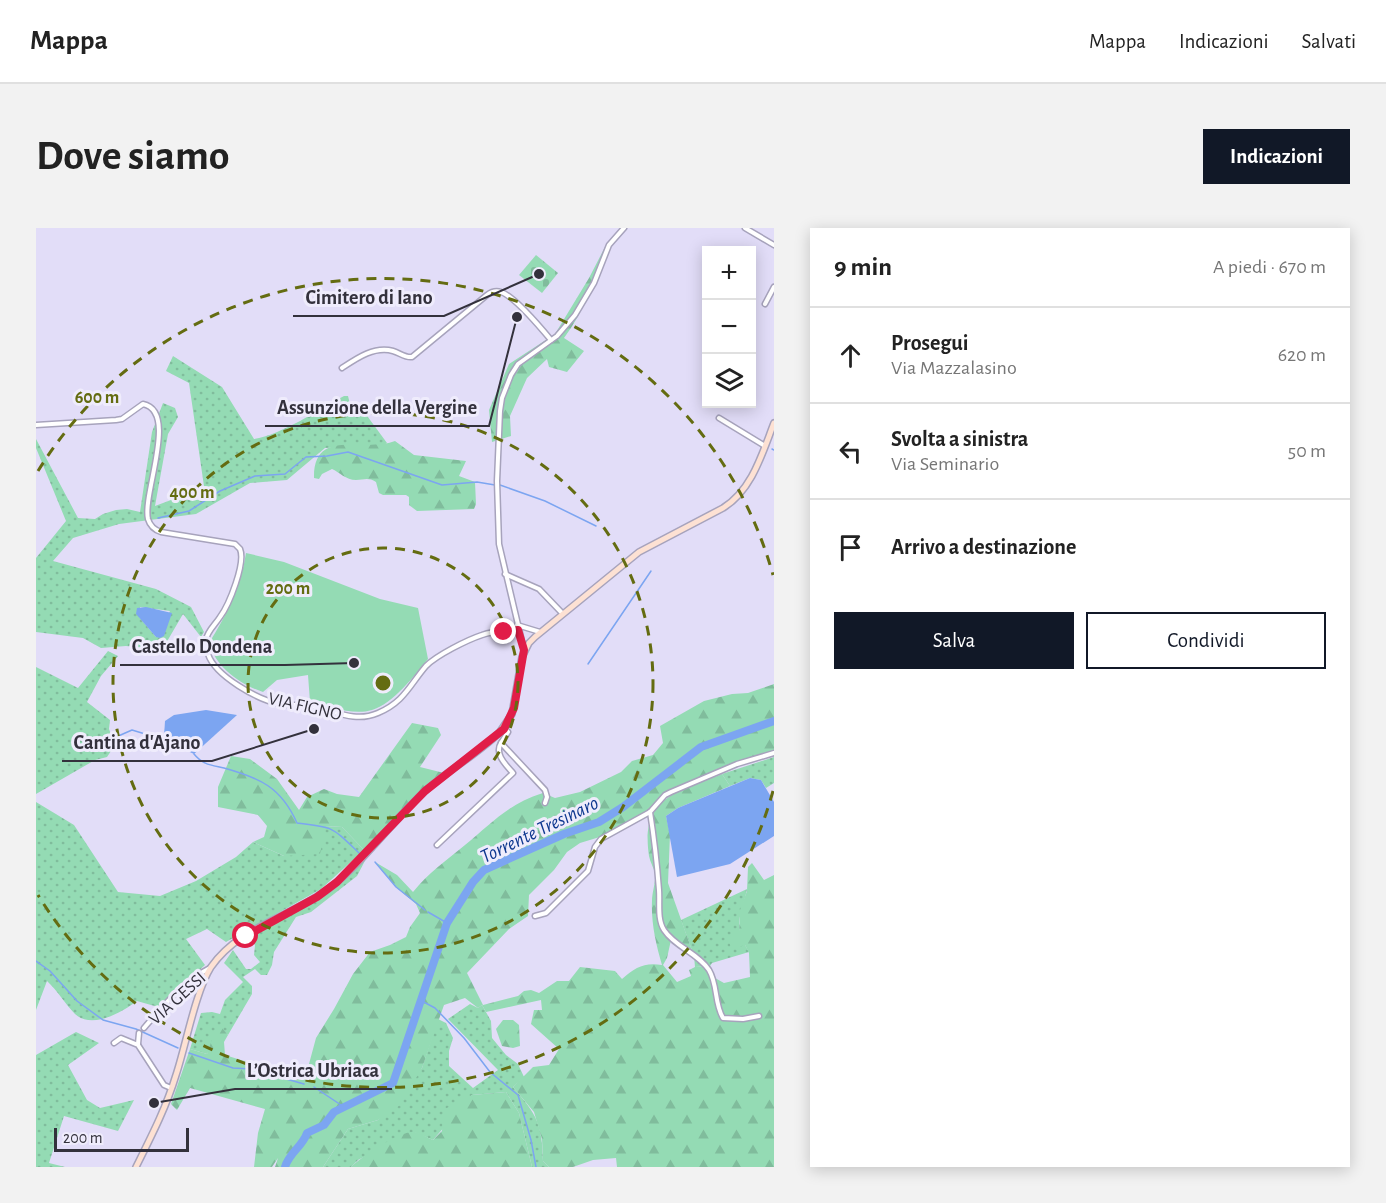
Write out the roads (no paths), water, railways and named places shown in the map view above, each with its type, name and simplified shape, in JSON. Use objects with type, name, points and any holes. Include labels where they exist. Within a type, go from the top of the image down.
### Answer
[{"type":"main road","points":[[136,1167],[163,1113],[201,990],[211,968],[229,948],[246,936],[317,897],[337,882],[425,791],[494,738],[504,728],[514,708],[524,650],[540,632],[639,552],[736,499],[749,481],[774,423]]},
{"type":"street","points":[[524,650],[499,544],[502,398],[518,364],[566,326],[584,301],[609,245],[624,228]]},
{"type":"street","points":[[745,228],[774,245]]},
{"type":"street","points":[[765,304],[774,287]]},
{"type":"street","points":[[342,368],[378,350],[392,351],[405,357],[412,357],[487,295],[496,291],[504,293],[521,307],[551,340]]},
{"type":"street","name":"VIA FIGNO","points":[[36,425],[116,420],[122,419],[143,404],[152,407],[159,419],[160,431],[148,501],[148,519],[154,529],[161,532],[235,544],[240,549],[242,561],[231,595],[221,616],[208,634],[207,652],[226,678],[271,702],[309,706],[356,717],[375,715],[402,699],[428,665],[439,657],[483,635],[517,628]]},
{"type":"street","points":[[719,418],[765,446]]},
{"type":"street","points":[[505,574],[539,589],[562,613]]},
{"type":"street","points":[[517,628],[540,632]]},
{"type":"street","points":[[437,845],[513,773],[502,760],[498,747],[508,732],[504,728]]},
{"type":"street","points":[[501,743],[545,790],[548,797],[545,803]]},
{"type":"street","points":[[535,916],[546,913],[588,871],[595,847],[601,839],[650,812],[665,795],[737,764],[774,753]]},
{"type":"street","points":[[650,812],[662,928],[671,939],[708,968],[716,988],[719,1011],[723,1018],[742,1019],[759,1016]]},
{"type":"street","name":"VIA GESSI","points":[[144,1028],[188,983],[200,973],[211,968]]},
{"type":"street","name":"VIA GESSI","points":[[139,1033],[138,1044],[164,1085],[172,1089]]},
{"type":"street","name":"VIA GESSI","points":[[114,1043],[121,1038],[138,1044]]},
{"type":"water","points":[[146,607],[172,613],[164,636],[156,637],[136,614],[137,608]]},
{"type":"water","points":[[206,710],[237,715],[194,754],[164,736],[165,721],[174,715]]},
{"type":"water","points":[[750,778],[761,780],[774,802],[774,836],[730,864],[677,877],[666,816],[678,808]]},
{"type":"waterway","points":[[158,518],[189,511],[220,491],[255,476],[285,474],[306,457],[348,452],[442,485],[477,482],[495,485]]},
{"type":"waterway","points":[[500,485],[545,501],[596,526]]},
{"type":"waterway","points":[[588,664],[651,571]]},
{"type":"waterway","name":"Torrente Tresinaro","points":[[285,1167],[307,1133],[324,1125],[334,1112],[393,1083],[447,923],[473,882],[484,870],[564,834],[599,822],[623,807],[701,747],[774,721]]},
{"type":"waterway","points":[[116,737],[132,730],[155,737],[164,736]]},
{"type":"waterway","points":[[194,754],[208,764],[259,780],[284,801],[297,823],[326,827],[337,833],[359,853]]},
{"type":"waterway","points":[[375,862],[396,887],[425,910]]},
{"type":"waterway","points":[[428,912],[447,923]]},
{"type":"waterway","points":[[36,961],[50,971],[77,1001],[103,1020],[136,1029],[178,1048]]},
{"type":"waterway","points":[[420,1000],[435,1008],[464,1038],[490,1072],[518,1095],[536,1167]]},
{"type":"waterway","points":[[189,1053],[233,1068],[251,1069],[304,1084]]},
{"type":"waterway","points":[[314,1087],[344,1107]]},
{"type":"place","name":"Cimitero di Iano","points":[[539,274]]},
{"type":"place","name":"Assunzione della Vergine","points":[[517,317]]},
{"type":"place","name":"Castello Dondena","points":[[354,663]]},
{"type":"place","name":"Cantina d'Ajano","points":[[314,729]]},
{"type":"place","name":"L’Ostrica Ubriaca","points":[[154,1103]]}]
